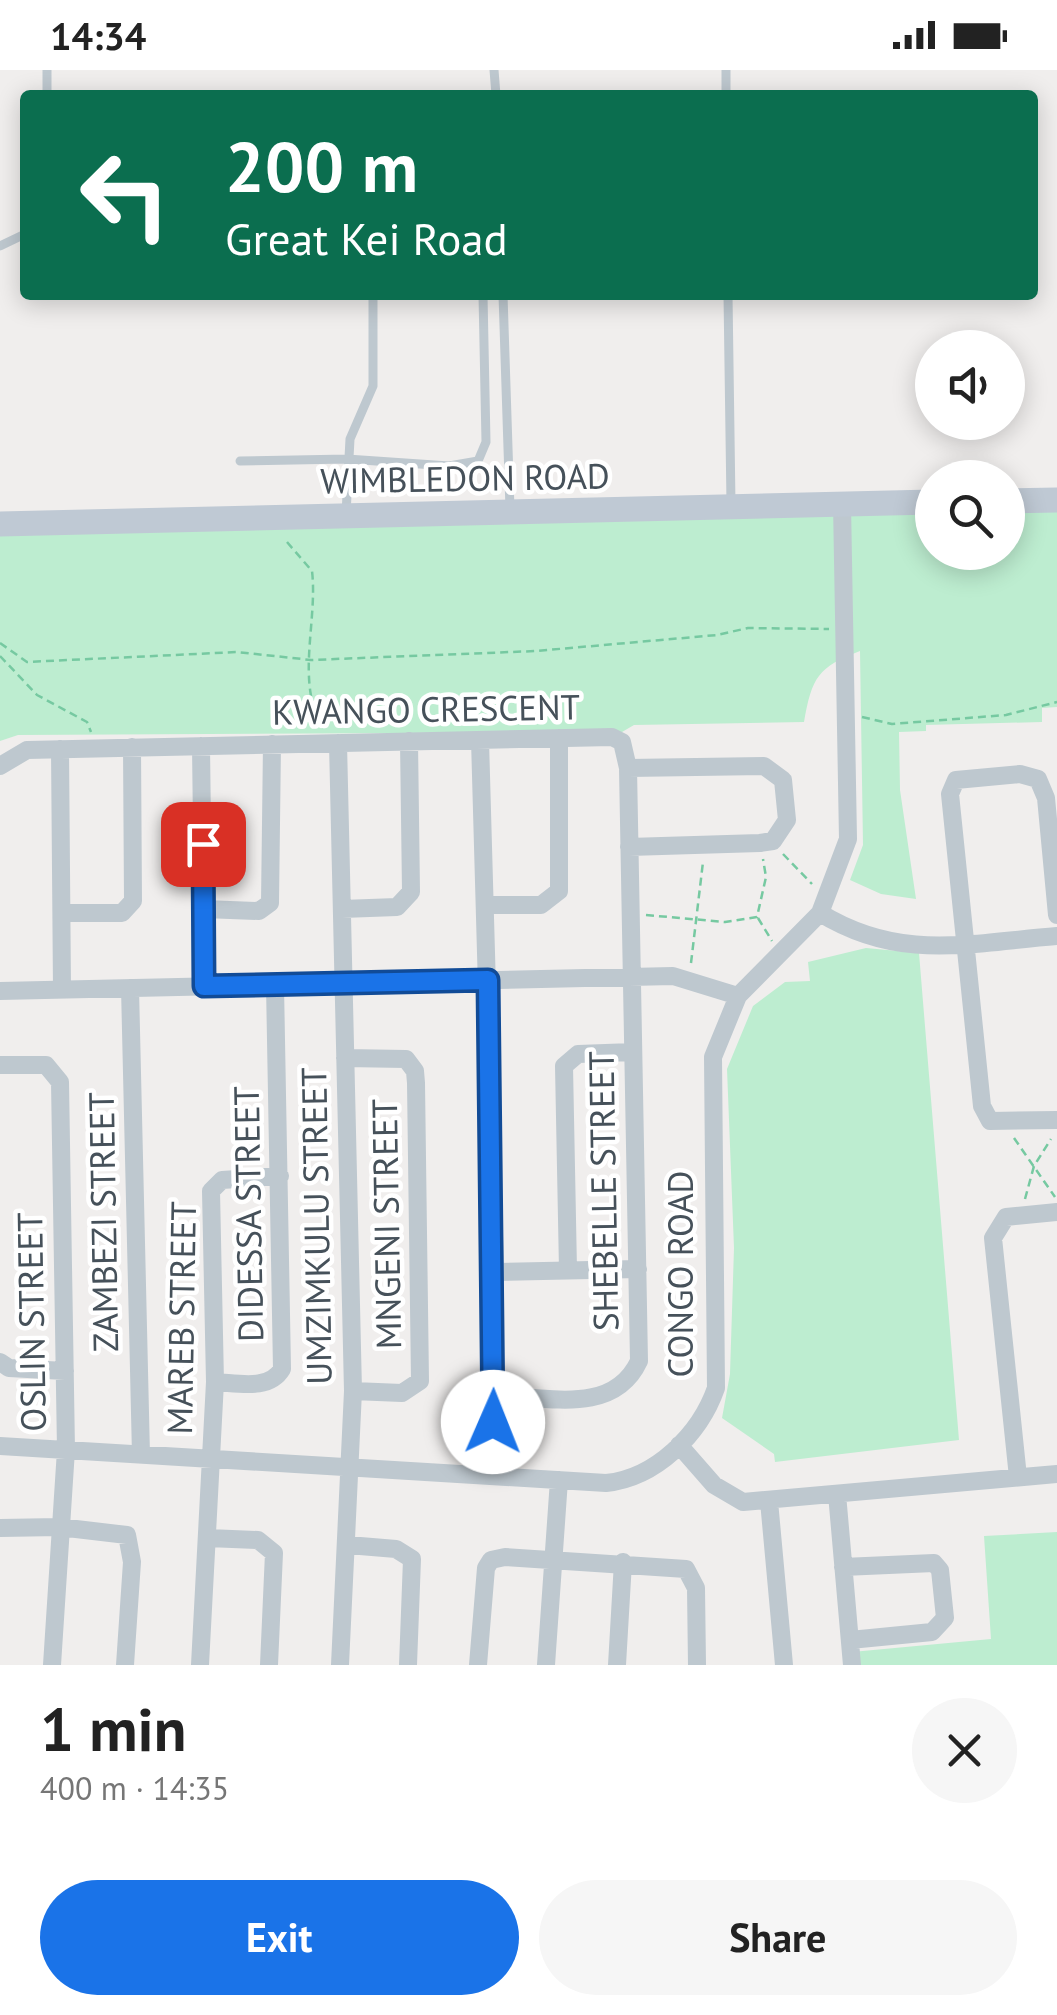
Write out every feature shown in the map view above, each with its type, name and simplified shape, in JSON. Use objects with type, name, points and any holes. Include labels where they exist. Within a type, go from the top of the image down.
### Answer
[{"type":"main road","points":[[1025,501],[1057,500]]},
{"type":"main road","name":"WIMBLEDON ROAD","points":[[0,524],[915,502]]},
{"type":"street","name":"CONGO ROAD","points":[[0,1446],[624,1481],[656,1465],[679,1445],[709,1408],[716,1388],[710,1078],[713,1056],[738,996],[820,912],[848,838],[842,504]]},
{"type":"street","name":"KWANGO CRESCENT","points":[[0,766],[27,750],[612,737],[622,742],[628,768]]},
{"type":"street","points":[[487,905],[542,905],[559,891],[558,738]]},
{"type":"street","points":[[480,740],[495,1272],[491,1476]]},
{"type":"street","points":[[342,909],[392,908],[409,897],[409,742]]},
{"type":"street","name":"UMZIMKULU STREET","points":[[338,743],[352,1391],[340,1665]]},
{"type":"street","points":[[204,909],[259,910],[270,903],[272,744]]},
{"type":"street","points":[[201,746],[204,986]]},
{"type":"street","points":[[62,913],[122,913],[133,902],[132,747]]},
{"type":"street","points":[[60,749],[62,990]]},
{"type":"street","points":[[629,847],[767,842],[786,820],[785,787],[772,770],[628,768],[630,977]]},
{"type":"street","points":[[1056,1120],[1000,1124],[985,1116],[950,794],[962,776],[1020,774],[1038,779],[1046,798],[1057,915]]},
{"type":"street","points":[[820,912],[878,942],[964,943],[1057,936]]},
{"type":"street","points":[[0,991],[630,977],[689,979],[738,996]]},
{"type":"street","name":"SHEBELLE STREET","points":[[494,1395],[598,1399],[616,1389],[638,1362],[630,977]]},
{"type":"street","name":"DIDESSA STREET","points":[[215,1382],[270,1382],[282,1369],[275,985]]},
{"type":"street","name":"ZAMBEZI STREET","points":[[130,988],[142,1454]]},
{"type":"street","points":[[568,1270],[564,1066],[578,1054],[632,1052]]},
{"type":"street","name":"MNGENI STREET","points":[[345,1058],[406,1059],[415,1071],[416,1083],[420,1381],[402,1393],[352,1391]]},
{"type":"street","name":"OSLIN STREET","points":[[0,1065],[46,1065],[60,1082],[66,1450],[52,1665]]},
{"type":"street","name":"MAREB STREET","points":[[200,1665],[215,1382],[212,1192],[222,1180],[280,1176]]},
{"type":"street","points":[[1018,1477],[993,1238],[1000,1221],[1057,1212]]},
{"type":"street","points":[[495,1272],[638,1268]]},
{"type":"street","points":[[0,1362],[9,1368],[65,1370]]},
{"type":"street","points":[[679,1445],[727,1496],[743,1502],[1057,1474]]},
{"type":"street","points":[[546,1665],[559,1480]]},
{"type":"street","points":[[837,1494],[852,1665]]},
{"type":"street","points":[[769,1501],[784,1665]]},
{"type":"street","points":[[0,1528],[59,1526],[114,1530],[130,1540],[125,1665]]},
{"type":"street","points":[[208,1538],[258,1540],[274,1552],[268,1665]]},
{"type":"street","points":[[348,1546],[396,1549],[412,1559],[408,1665]]},
{"type":"street","points":[[478,1665],[488,1563],[505,1557],[679,1566],[691,1573],[696,1588],[697,1665]]},
{"type":"street","points":[[617,1665],[623,1562]]},
{"type":"street","points":[[843,1568],[934,1563],[940,1570],[945,1618],[932,1632],[850,1640]]},
{"type":"lane","points":[[346,516],[350,439],[373,386],[373,300]]},
{"type":"lane","points":[[240,461],[347,459],[449,466],[482,457],[486,442],[482,300]]},
{"type":"lane","points":[[503,300],[510,512]]},
{"type":"lane","points":[[728,300],[731,506]]},
{"type":"path","points":[[288,542],[312,570],[314,713],[338,743]]},
{"type":"path","points":[[0,643],[26,662],[237,652],[311,660],[536,651],[748,628],[845,629]]},
{"type":"path","points":[[0,656],[38,695],[88,722],[97,748]]},
{"type":"path","points":[[859,716],[892,724],[1006,715],[1057,702]]},
{"type":"path","points":[[767,842],[813,884],[831,888]]},
{"type":"path","points":[[767,842],[766,877],[757,917],[781,955]]},
{"type":"path","points":[[689,979],[703,844]]},
{"type":"path","points":[[630,917],[654,914],[698,921],[757,917]]},
{"type":"path","points":[[1022,1216],[1034,1166],[1055,1134],[1056,1120]]},
{"type":"path","points":[[1008,1130],[1057,1199]]},
{"type":"green space","points":[[1025,511],[1057,511],[1057,707],[1042,708],[1042,722],[926,725],[926,731],[899,732],[900,790],[916,899],[881,894],[850,880],[863,845],[860,651],[819,676],[804,722],[634,725],[622,732],[18,735],[0,741],[0,535],[915,512],[915,570],[1025,570]]},
{"type":"green space","points":[[866,948],[919,953],[959,1440],[775,1462],[774,1454],[722,1418],[730,1374],[734,1248],[727,1069],[753,1006],[785,982],[810,981],[808,962]]},
{"type":"green space","points":[[1057,1532],[1057,1665],[854,1665],[852,1652],[991,1639],[984,1536]]},
{"type":"route","points":[[203,844],[204,986],[488,980],[495,1272],[493,1422]]}]
